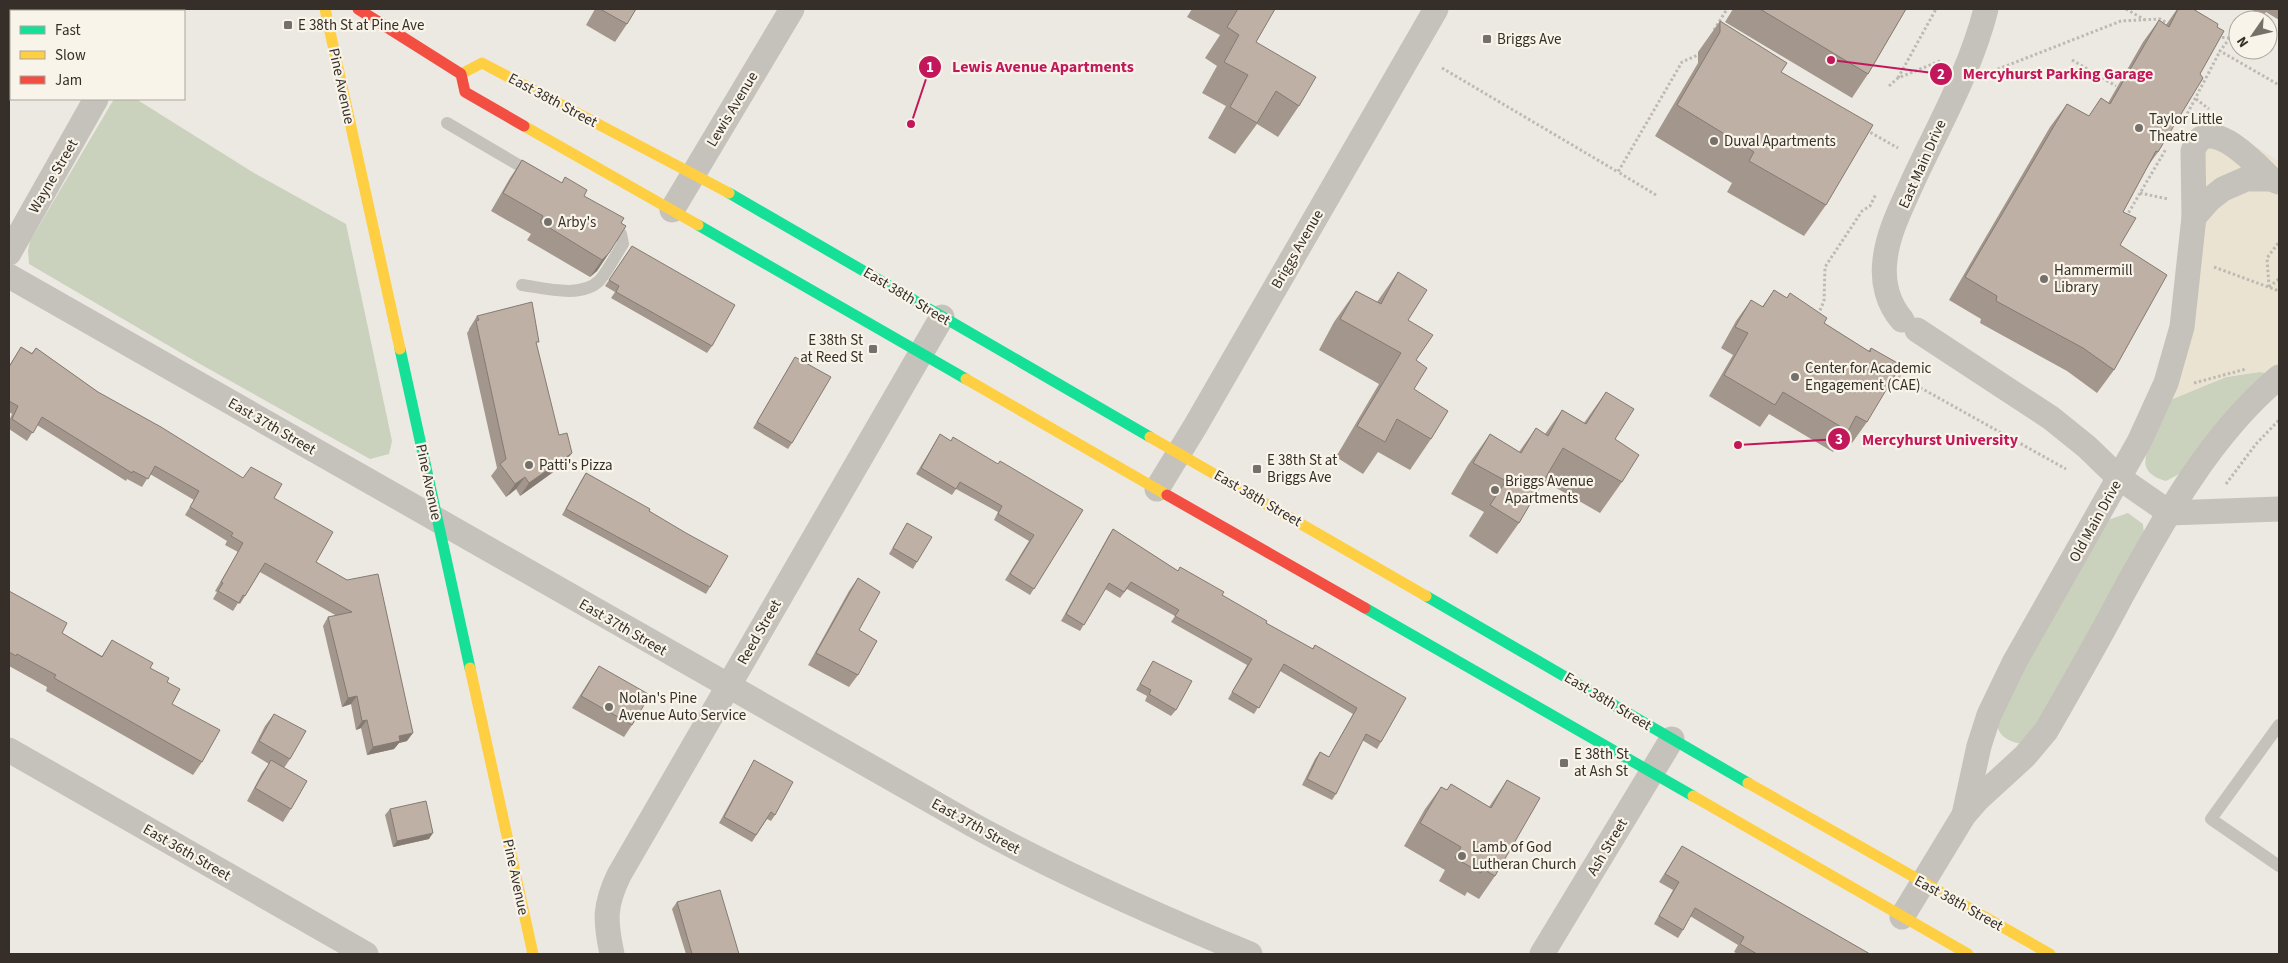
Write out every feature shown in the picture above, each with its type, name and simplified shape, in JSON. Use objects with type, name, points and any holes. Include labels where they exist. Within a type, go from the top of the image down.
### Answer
[{"type":"main road","name":"Pine Avenue","points":[[325,9],[533,954]]},
{"type":"main road","points":[[358,9],[461,74],[465,92],[921,352],[1651,774],[1968,954]]},
{"type":"main road","name":"East 38th Street","points":[[461,74],[482,63],[694,174],[1180,452],[1577,682],[1672,740],[2050,954]]},
{"type":"street","name":"Lewis Avenue","points":[[672,210],[792,9]]},
{"type":"street","name":"Briggs Avenue","points":[[1157,489],[1436,9]]},
{"type":"street","name":"East Main Drive","points":[[1986,9],[1978,42],[1900,210],[1889,241],[1884,278],[1889,299],[1894,310],[1910,325],[2051,418],[2087,447],[2118,477],[2170,513]]},
{"type":"street","name":"Wayne Street","points":[[9,253],[95,100]]},
{"type":"street","name":"Old Main Drive","points":[[1964,815],[1979,746],[1989,715],[2014,663],[2139,442],[2166,383],[2182,328],[2194,217],[2192,158],[2196,142],[2202,138],[2223,138],[2275,180]]},
{"type":"street","name":"Old Main Drive","points":[[2194,217],[2208,200],[2223,189],[2246,179],[2275,180]]},
{"type":"street","name":"East 37th Street","points":[[9,276],[728,686],[1035,858],[1136,907],[1250,954]]},
{"type":"street","name":"Reed Street","points":[[612,954],[606,911],[610,892],[942,317]]},
{"type":"street","name":"Old Main Drive","points":[[1902,917],[1964,815],[1978,799],[2025,756],[2046,731],[2192,476],[2236,418],[2279,377]]},
{"type":"street","points":[[2170,513],[2279,509]]},
{"type":"street","name":"Ash Street","points":[[1542,954],[1672,740]]},
{"type":"street","name":"East 36th Street","points":[[9,750],[366,954]]},
{"type":"lane","points":[[447,123],[545,180]]},
{"type":"lane","points":[[522,285],[564,291],[587,289],[599,281],[623,244],[620,234],[600,213]]},
{"type":"lane","points":[[2279,726],[2211,819],[2279,866]]},
{"type":"path","points":[[1713,32],[1727,9]]},
{"type":"path","points":[[1898,78],[1936,9]]},
{"type":"path","points":[[2126,9],[2146,20]]},
{"type":"path","points":[[1991,72],[2121,21],[2160,19],[2175,27]]},
{"type":"path","points":[[2210,36],[2228,38]]},
{"type":"path","points":[[2181,124],[2220,51],[2228,41]]},
{"type":"path","points":[[1702,53],[1706,45]]},
{"type":"path","points":[[1618,172],[1682,62],[1707,51]]},
{"type":"path","points":[[2220,51],[2279,86]]},
{"type":"path","points":[[1889,86],[1898,78],[1946,58]]},
{"type":"path","points":[[2072,60],[2116,86]]},
{"type":"path","points":[[1442,68],[1656,195]]},
{"type":"path","points":[[1859,126],[1922,163]]},
{"type":"path","points":[[2121,225],[2171,141]]},
{"type":"path","points":[[1894,157],[1898,148]]},
{"type":"path","points":[[1815,324],[1824,302],[1825,267],[1862,211],[1870,206],[1878,190]]},
{"type":"path","points":[[2279,242],[2266,258],[2269,287],[2279,280]]},
{"type":"path","points":[[1894,373],[2066,469]]},
{"type":"path","points":[[2205,513],[2256,444],[2279,420]]},
{"type":"green space","points":[[113,100],[138,100],[254,173],[346,224],[392,441],[389,454],[370,459],[200,364],[29,264],[28,250],[30,241]]},
{"type":"green space","points":[[2259,372],[2270,373],[2185,471],[2166,481],[2151,474],[2145,463],[2146,455],[2170,400],[2226,377]]},
{"type":"green space","points":[[2128,513],[2143,524],[2144,535],[2039,728],[2021,744],[2009,740],[1998,729],[1997,724],[2000,712],[2108,520]]},
{"type":"shaded area","points":[[2204,118],[2219,124],[2279,161],[2279,390],[2269,373],[2259,372],[2226,377],[2170,400],[2172,339],[2189,138],[2199,119]]},
{"type":"building","points":[[600,9],[636,9],[627,24]]},
{"type":"building","points":[[1238,9],[1275,9],[1256,42],[1316,77],[1299,106],[1276,91],[1257,123],[1230,107],[1248,75],[1224,62],[1239,35],[1227,27]]},
{"type":"building","points":[[1760,9],[1906,9],[1868,74]]},
{"type":"building","points":[[2178,9],[2193,9],[2218,24],[2217,27],[2224,31],[2200,74],[2203,78],[2158,152],[2156,151],[2123,212],[2136,218],[2120,245],[2167,275],[2114,370],[2083,348],[1996,301],[1997,296],[1965,277],[2067,104],[2089,116],[2101,98],[2110,104],[2159,20],[2169,27]]},
{"type":"building","points":[[1720,21],[1787,63],[1781,72],[1873,125],[1826,205],[1749,161],[1754,152],[1677,105],[1720,32]]},
{"type":"building","points":[[522,160],[562,183],[565,177],[587,190],[584,196],[624,218],[621,223],[626,226],[609,253],[602,260],[540,222],[543,216],[503,193]]},
{"type":"building","points":[[632,246],[735,305],[712,346],[616,292],[619,286],[609,280]]},
{"type":"building","points":[[1398,272],[1427,290],[1408,320],[1433,335],[1416,360],[1427,368],[1414,389],[1448,411],[1431,439],[1397,419],[1385,442],[1357,426],[1401,353],[1340,319],[1356,291],[1381,304]]},
{"type":"building","points":[[1774,290],[1787,298],[1790,293],[1827,318],[1824,323],[1870,352],[1871,348],[1901,365],[1867,422],[1856,416],[1848,431],[1783,392],[1775,405],[1724,375],[1748,333],[1735,327],[1751,300],[1763,307]]},
{"type":"building","points":[[532,302],[539,342],[536,342],[559,435],[567,433],[572,453],[529,483],[525,477],[515,484],[500,464],[506,459],[476,321],[479,320],[477,316]]},
{"type":"building","points":[[21,347],[32,354],[36,348],[98,392],[161,427],[243,478],[251,467],[282,484],[274,498],[333,532],[316,562],[347,580],[378,574],[413,733],[399,736],[400,741],[373,747],[367,720],[362,721],[357,696],[348,698],[328,617],[352,612],[265,563],[239,603],[218,591],[243,543],[231,536],[233,533],[190,507],[199,491],[155,466],[148,479],[133,471],[132,473],[42,417],[33,433],[12,419],[18,406],[9,401],[9,367]]},
{"type":"building","points":[[795,357],[831,377],[792,443],[757,422]]},
{"type":"building","points":[[1606,392],[1634,409],[1615,439],[1639,455],[1622,482],[1563,448],[1519,523],[1490,505],[1506,481],[1473,463],[1490,434],[1521,453],[1536,428],[1548,436],[1562,410],[1586,424]]},
{"type":"building","points":[[940,434],[951,441],[953,437],[998,464],[1000,461],[1083,510],[1034,589],[1010,574],[1034,535],[998,514],[1002,506],[960,482],[956,489],[921,468]]},
{"type":"building","points":[[586,473],[728,556],[710,587],[566,509]]},
{"type":"building","points":[[907,523],[932,537],[917,562],[893,548]]},
{"type":"building","points":[[1113,529],[1178,571],[1180,567],[1224,592],[1222,595],[1267,621],[1266,623],[1313,649],[1315,645],[1406,698],[1381,742],[1366,734],[1336,794],[1307,779],[1320,752],[1329,757],[1357,708],[1284,664],[1259,708],[1232,692],[1252,659],[1175,616],[1179,610],[1131,582],[1124,592],[1109,583],[1084,625],[1066,614]]},
{"type":"building","points":[[858,578],[880,592],[859,630],[877,641],[858,675],[816,653]]},
{"type":"building","points":[[9,591],[67,623],[62,633],[102,657],[112,640],[153,663],[150,668],[169,678],[167,682],[180,689],[172,704],[220,730],[202,762],[54,678],[56,675],[17,654],[16,656],[9,652]]},
{"type":"building","points":[[1153,661],[1192,681],[1176,710],[1149,694],[1151,690],[1140,684]]},
{"type":"building","points":[[599,666],[650,695],[632,725],[581,696]]},
{"type":"building","points":[[274,714],[306,731],[290,759],[259,741]]},
{"type":"building","points":[[271,760],[307,781],[291,809],[255,788]]},
{"type":"building","points":[[754,760],[793,782],[775,815],[771,812],[756,835],[724,817]]},
{"type":"building","points":[[1507,780],[1540,798],[1495,876],[1483,869],[1481,873],[1455,858],[1461,847],[1420,823],[1441,787],[1447,790],[1451,784],[1491,808]]},
{"type":"building","points":[[426,801],[433,833],[397,841],[390,809]]},
{"type":"building","points":[[1682,846],[1870,954],[1757,954],[1740,944],[1744,937],[1695,908],[1683,930],[1659,916],[1679,882],[1665,874]]},
{"type":"building","points":[[720,890],[739,954],[692,954],[677,902]]},
{"type":"traffic: fast","points":[[729,193],[1150,437]]},
{"type":"traffic: fast","points":[[698,225],[966,379]]},
{"type":"traffic: fast","points":[[400,349],[470,668]]},
{"type":"traffic: fast","points":[[1426,596],[1748,783]]},
{"type":"traffic: fast","points":[[1365,608],[1693,796]]},
{"type":"traffic: slow","points":[[325,9],[400,349]]},
{"type":"traffic: slow","points":[[461,74],[482,63],[729,193]]},
{"type":"traffic: slow","points":[[524,126],[698,225]]},
{"type":"traffic: slow","points":[[966,379],[1167,495]]},
{"type":"traffic: slow","points":[[1150,437],[1426,596]]},
{"type":"traffic: slow","points":[[470,668],[533,954]]},
{"type":"traffic: slow","points":[[1748,783],[2050,954]]},
{"type":"traffic: slow","points":[[1693,796],[1968,954]]},
{"type":"traffic: jam","points":[[358,9],[461,74],[465,92],[524,126]]},
{"type":"traffic: jam","points":[[1167,495],[1365,608]]},
{"type":"place","name":"E 38th St at Pine Ave","points":[[288,25]]},
{"type":"place","name":"Briggs Ave","points":[[1487,39]]},
{"type":"place","name":"Mercyhurst Parking Garage","points":[[1831,60]]},
{"type":"place","name":"Lewis Avenue Apartments","points":[[911,124]]},
{"type":"place","name":"Taylor Little Theatre","points":[[2139,128]]},
{"type":"place","name":"Duval Apartments","points":[[1714,141]]},
{"type":"place","name":"Arby's","points":[[548,222]]},
{"type":"place","name":"Hammermill Library","points":[[2044,279]]},
{"type":"place","name":"E 38th St at Reed St","points":[[873,349]]},
{"type":"place","name":"Center for Academic Engagement (CAE)","points":[[1795,377]]},
{"type":"place","name":"Mercyhurst University","points":[[1738,445]]},
{"type":"place","name":"Patti's Pizza","points":[[529,465]]},
{"type":"place","name":"E 38th St at Briggs Ave","points":[[1257,469]]},
{"type":"place","name":"Briggs Avenue Apartments","points":[[1495,490]]},
{"type":"place","name":"Nolan's Pine Avenue Auto Service","points":[[609,707]]},
{"type":"place","name":"E 38th St at Ash St","points":[[1564,763]]},
{"type":"place","name":"Lamb of God Lutheran Church","points":[[1462,856]]}]
